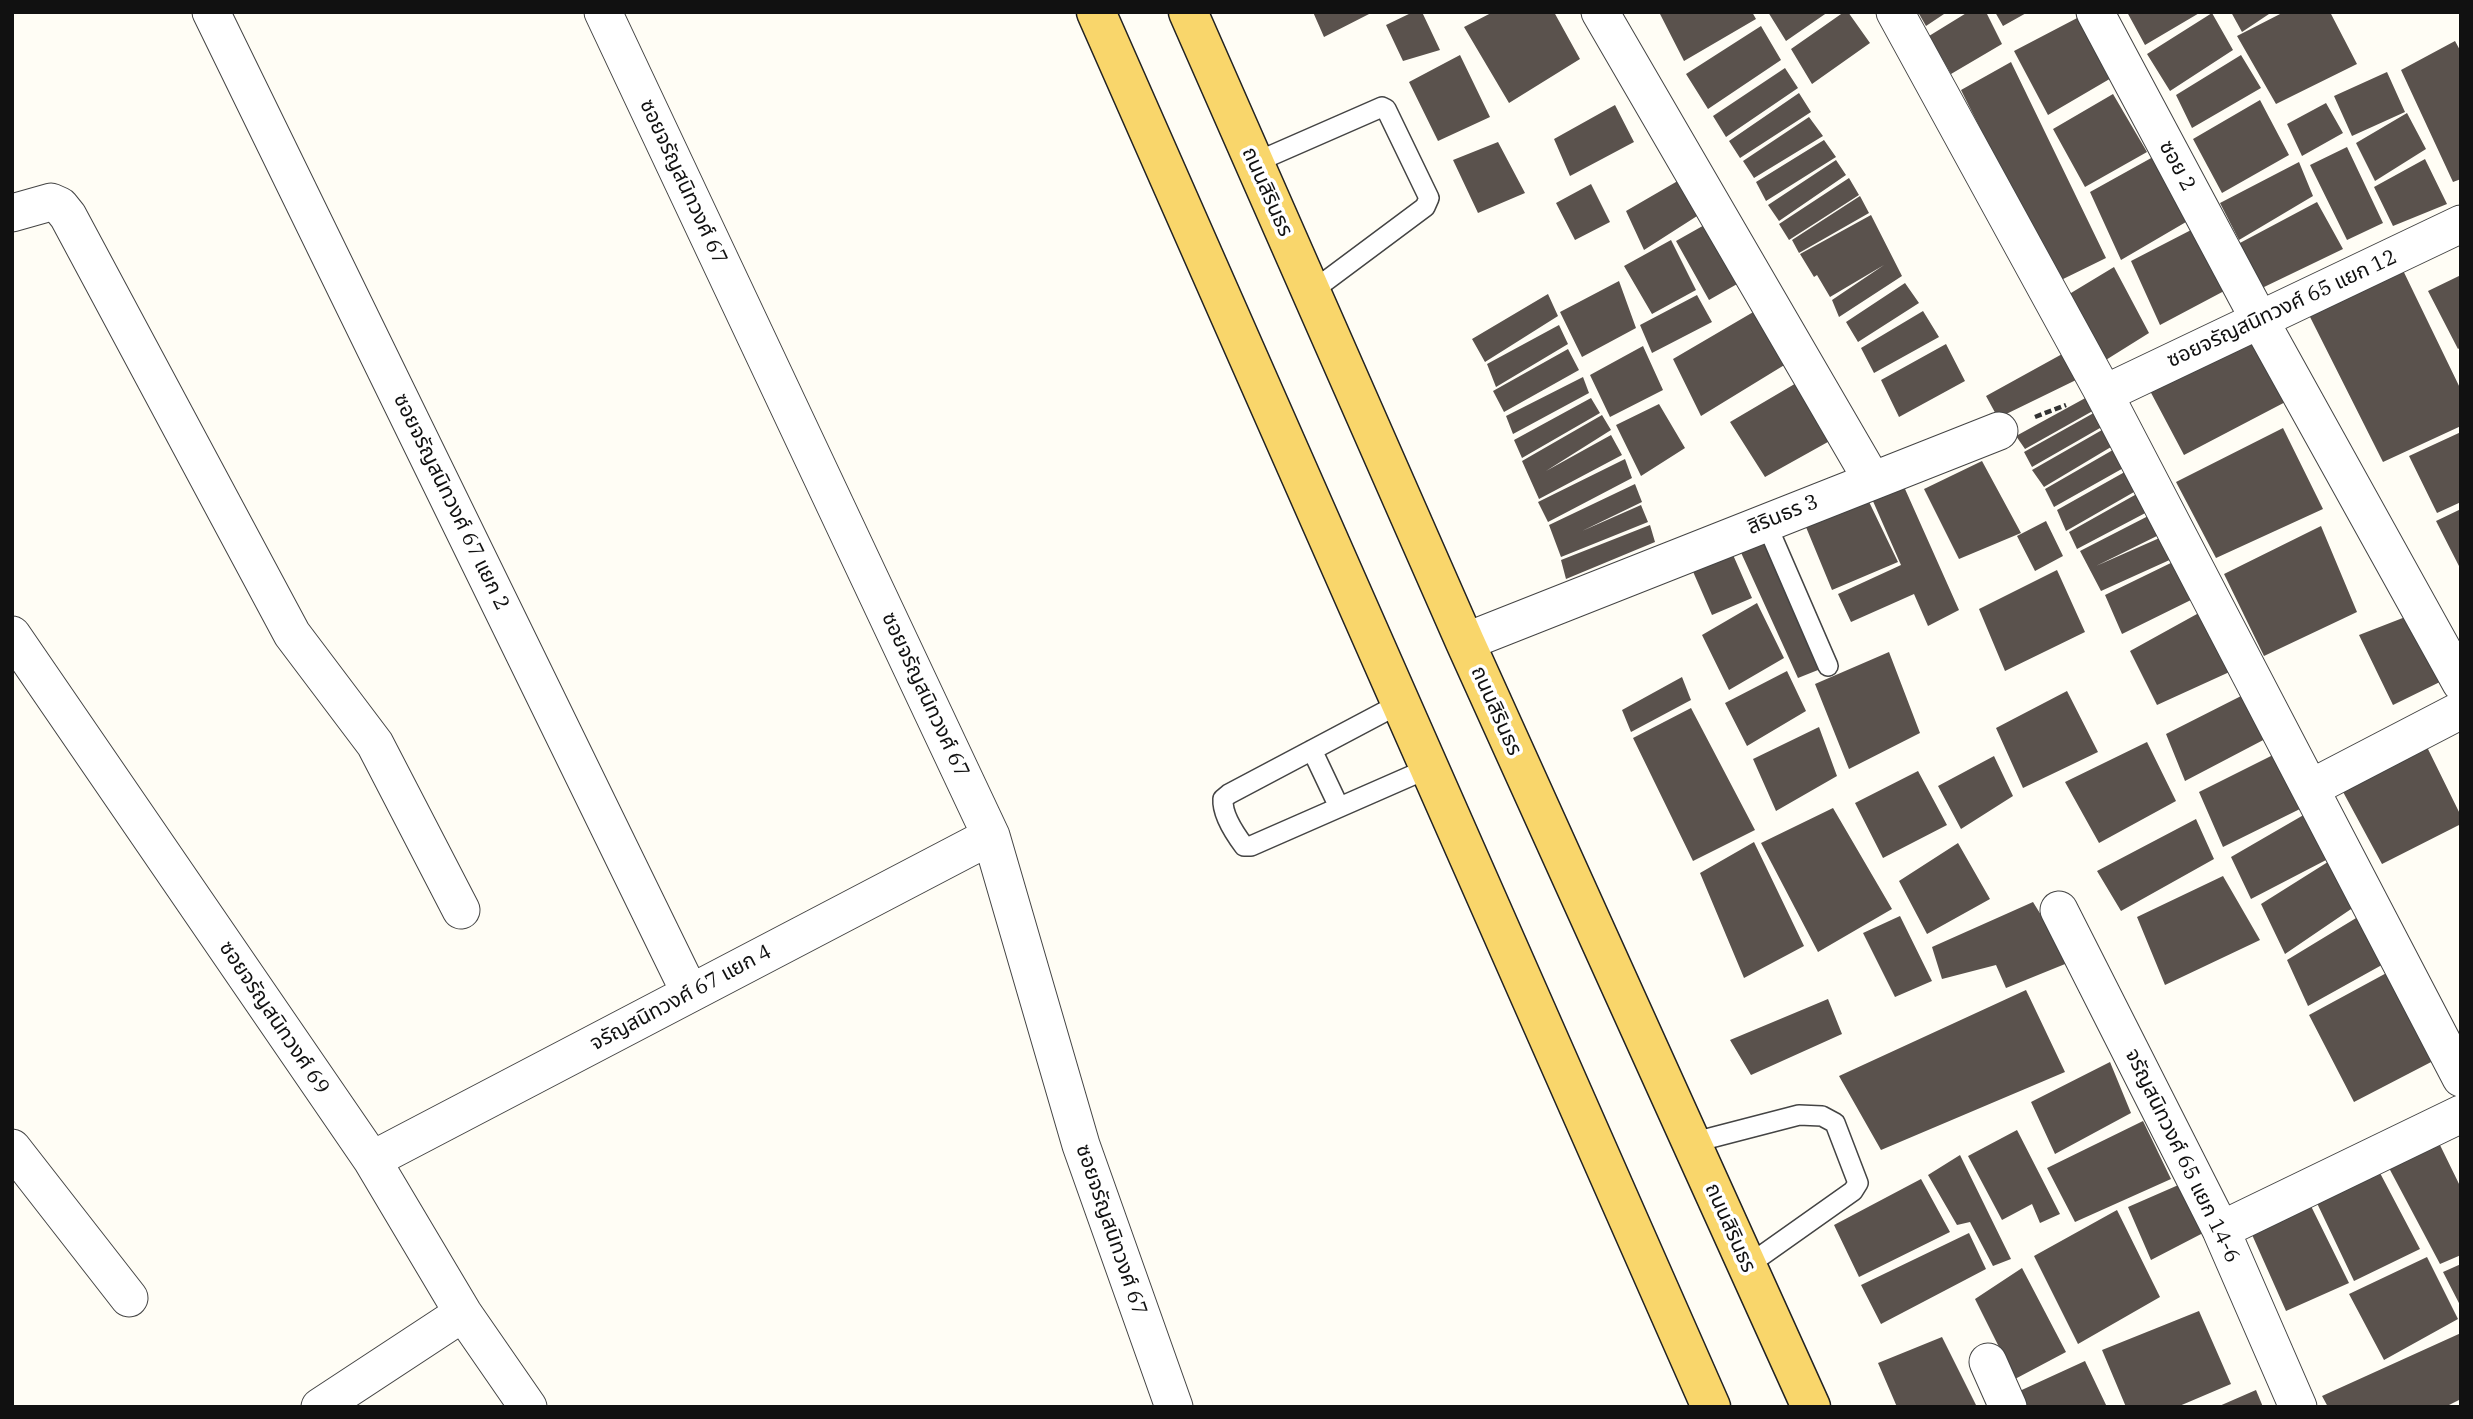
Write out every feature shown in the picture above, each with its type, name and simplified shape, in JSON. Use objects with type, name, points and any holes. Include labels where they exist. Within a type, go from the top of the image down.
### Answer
[{"type":"main road","points":[[1096,12],[1711,1407]]},
{"type":"main road","name":"ถนนสิรินธร","points":[[1188,12],[1465,642],[1811,1407]]},
{"type":"street","name":"ซอยจรัญสนิทวงศ์ 67 แยก 2","points":[[211,12],[690,993]]},
{"type":"street","name":"ซอยจรัญสนิทวงศ์ 67","points":[[603,12],[991,836],[1081,1145],[1174,1407]]},
{"type":"street","points":[[1600,12],[1872,480]]},
{"type":"street","points":[[1895,12],[2103,392],[2461,1078]]},
{"type":"street","name":"ซอย 2","points":[[2095,12],[2259,319],[2461,682]]},
{"type":"street","points":[[12,214],[51,202],[60,206],[68,216],[292,634],[375,744],[461,910]]},
{"type":"street","name":"ซอยจรัญสนิทวงศ์ 65 แยก 12","points":[[2103,392],[2461,224]]},
{"type":"street","name":"สิรินธร 3","points":[[1465,642],[1998,431]]},
{"type":"street","name":"ซอยจรัญสนิทวงศ์ 69","points":[[12,635],[372,1160],[463,1313],[528,1407]]},
{"type":"street","points":[[2311,788],[2461,710]]},
{"type":"street","name":"จรัญสนิทวงศ์ 67 แยก 4","points":[[372,1160],[991,836]]},
{"type":"street","name":"จรัญสนิทวงศ์ 65 แยก 14-6","points":[[2059,910],[2221,1230],[2298,1407]]},
{"type":"street","points":[[2221,1230],[2461,1114]]},
{"type":"street","points":[[12,1148],[129,1298]]},
{"type":"street","points":[[320,1407],[463,1313]]},
{"type":"street","points":[[1988,1362],[2008,1407]]},
{"type":"lane","points":[[1254,163],[1382,107],[1386,109],[1429,198],[1425,207],[1311,292]]},
{"type":"lane","points":[[1766,523],[1828,666]]},
{"type":"lane","points":[[1399,704],[1228,794],[1223,799],[1223,806],[1239,839],[1244,846],[1251,846],[1429,768]]},
{"type":"lane","points":[[1312,750],[1339,807]]},
{"type":"lane","points":[[1691,1143],[1799,1115],[1822,1116],[1835,1123],[1858,1183],[1853,1191],[1747,1266]]},
{"type":"path","points":[[1998,431],[2103,392]]},
{"type":"building","points":[[1313,12],[1373,12],[1324,37]]},
{"type":"building","points":[[1413,12],[1422,12],[1440,50],[1403,61],[1386,25]]},
{"type":"building","points":[[1493,12],[1554,12],[1580,59],[1509,103],[1464,27]]},
{"type":"building","points":[[1659,12],[1752,12],[1756,19],[1684,61]]},
{"type":"building","points":[[1768,12],[1828,12],[1786,41]]},
{"type":"building","points":[[1844,12],[1848,12],[1870,43],[1812,84],[1791,49]]},
{"type":"building","points":[[1918,12],[1947,12],[1926,26]]},
{"type":"building","points":[[1968,12],[1986,12],[2002,44],[1951,74],[1929,36]]},
{"type":"building","points":[[1995,12],[2028,12],[2003,26]]},
{"type":"building","points":[[2127,12],[2201,12],[2145,45]]},
{"type":"building","points":[[2231,12],[2272,12],[2242,32]]},
{"type":"building","points":[[2284,12],[2330,12],[2357,64],[2276,104],[2237,36]]},
{"type":"building","points":[[2212,13],[2233,50],[2170,91],[2147,54]]},
{"type":"building","points":[[2081,16],[2113,77],[2048,115],[2014,51]]},
{"type":"building","points":[[1761,26],[1781,60],[1708,109],[1686,74]]},
{"type":"building","points":[[2455,41],[2461,52],[2461,179],[2453,182],[2401,70]]},
{"type":"building","points":[[1460,55],[1490,117],[1438,141],[1409,82]]},
{"type":"building","points":[[2241,55],[2261,88],[2192,128],[2176,95]]},
{"type":"building","points":[[2011,62],[2106,258],[2057,282],[1961,90]]},
{"type":"building","points":[[1785,68],[1798,88],[1726,137],[1713,116]]},
{"type":"building","points":[[2387,72],[2405,112],[2352,136],[2334,96]]},
{"type":"building","points":[[1799,93],[1811,112],[1740,158],[1729,141]]},
{"type":"building","points":[[2113,94],[2147,152],[2085,187],[2053,129]]},
{"type":"building","points":[[2260,100],[2289,155],[2222,193],[2193,139]]},
{"type":"building","points":[[2326,103],[2343,133],[2302,156],[2287,124]]},
{"type":"building","points":[[1615,105],[1634,142],[1570,176],[1554,139]]},
{"type":"building","points":[[2407,113],[2426,149],[2375,181],[2356,143]]},
{"type":"building","points":[[1809,117],[1823,136],[1754,178],[1743,161]]},
{"type":"building","points":[[1824,140],[1836,157],[1766,201],[1756,182]]},
{"type":"building","points":[[1498,142],[1525,193],[1478,213],[1453,160]]},
{"type":"building","points":[[2347,147],[2383,223],[2347,240],[2310,165]]},
{"type":"building","points":[[2153,157],[2186,222],[2121,260],[2090,192]]},
{"type":"building","points":[[2425,159],[2447,204],[2393,226],[2374,187]]},
{"type":"building","points":[[1836,160],[1846,175],[1779,221],[1768,205]]},
{"type":"building","points":[[2299,162],[2313,196],[2239,240],[2220,203]]},
{"type":"building","points":[[1688,175],[1708,209],[1644,250],[1626,211]]},
{"type":"building","points":[[1849,178],[1859,195],[1789,240],[1779,224]]},
{"type":"building","points":[[1591,184],[1610,222],[1575,240],[1556,203]]},
{"type":"building","points":[[1860,196],[1869,213],[1799,253],[1792,240]]},
{"type":"building","points":[[2317,202],[2343,249],[2262,288],[2238,244]]},
{"type":"building","points":[[1871,215],[1902,276],[1839,317],[1832,300],[1884,265],[1830,297],[1800,254]]},
{"type":"building","points":[[1715,219],[1753,275],[1709,300],[1676,241]]},
{"type":"building","points":[[2193,229],[2226,290],[2160,325],[2131,261]]},
{"type":"building","points":[[1671,240],[1696,290],[1652,314],[1624,266]]},
{"type":"building","points":[[2398,260],[2461,390],[2461,426],[2383,462],[2306,309]]},
{"type":"building","points":[[2114,267],[2149,333],[2101,363],[2066,296]]},
{"type":"building","points":[[2461,275],[2461,347],[2458,349],[2428,291]]},
{"type":"building","points":[[1619,281],[1636,328],[1582,357],[1560,312]]},
{"type":"building","points":[[1905,283],[1919,303],[1858,342],[1846,322]]},
{"type":"building","points":[[1548,294],[1558,316],[1485,362],[1472,339]]},
{"type":"building","points":[[1697,295],[1712,322],[1652,353],[1640,325]]},
{"type":"building","points":[[1755,311],[1786,364],[1701,416],[1673,359]]},
{"type":"building","points":[[1923,311],[1939,337],[1874,373],[1861,348]]},
{"type":"building","points":[[1559,325],[1568,344],[1496,387],[1487,364]]},
{"type":"building","points":[[2259,332],[2293,398],[2184,455],[2149,389]]},
{"type":"building","points":[[1946,344],[1965,381],[1899,417],[1881,380]]},
{"type":"building","points":[[1643,346],[1663,390],[1610,417],[1590,375]]},
{"type":"building","points":[[1568,349],[1579,370],[1504,412],[1493,391]]},
{"type":"building","points":[[2064,353],[2076,380],[1998,418],[1986,396]]},
{"type":"building","points":[[1583,377],[1589,393],[1513,434],[1506,416]]},
{"type":"building","points":[[1798,382],[1835,438],[1765,477],[1730,422]]},
{"type":"building","points":[[2089,396],[2098,408],[2025,449],[2016,436]]},
{"type":"building","points":[[1591,398],[1600,413],[1522,458],[1514,440]]},
{"type":"building","points":[[1659,404],[1685,448],[1641,476],[1616,425]]},
{"type":"building","points":[[2099,410],[2107,424],[2032,467],[2024,452]]},
{"type":"building","points":[[1602,415],[1611,430],[1546,471],[1611,435],[1622,455],[1539,499],[1522,461]]},
{"type":"building","points":[[2109,426],[2116,444],[2044,487],[2032,470]]},
{"type":"building","points":[[2283,428],[2323,509],[2216,558],[2176,482]]},
{"type":"building","points":[[2461,432],[2461,502],[2437,513],[2409,456]]},
{"type":"building","points":[[2118,447],[2127,466],[2054,507],[2045,489]]},
{"type":"building","points":[[1625,459],[1632,478],[1548,522],[1538,502]]},
{"type":"building","points":[[1982,461],[2021,533],[1959,559],[1924,489]]},
{"type":"building","points":[[2130,469],[2141,488],[2066,531],[2057,510]]},
{"type":"building","points":[[1897,471],[1959,610],[1928,626],[1914,594],[1851,622],[1838,594],[1901,565],[1865,483]]},
{"type":"building","points":[[1858,479],[1898,562],[1832,590],[1801,515]]},
{"type":"building","points":[[1635,484],[1642,502],[1582,531],[1641,505],[1648,522],[1561,557],[1549,525]]},
{"type":"building","points":[[2142,491],[2151,510],[2077,549],[2069,532]]},
{"type":"building","points":[[2461,509],[2461,570],[2436,521]]},
{"type":"building","points":[[2154,513],[2163,533],[2096,566],[2164,536],[2174,558],[2101,591],[2080,551]]},
{"type":"building","points":[[2046,521],[2063,556],[2035,571],[2017,536]]},
{"type":"building","points":[[1766,523],[1828,666],[1798,678],[1733,535]]},
{"type":"building","points":[[1650,525],[1655,542],[1566,579],[1561,560]]},
{"type":"building","points":[[2321,526],[2357,612],[2264,656],[2224,574]]},
{"type":"building","points":[[1730,548],[1752,598],[1712,615],[1691,567]]},
{"type":"building","points":[[2179,559],[2195,598],[2122,634],[2105,595]]},
{"type":"building","points":[[2057,570],[2085,632],[2005,671],[1979,609]]},
{"type":"building","points":[[1757,603],[1784,658],[1729,690],[1702,635]]},
{"type":"building","points":[[2206,609],[2236,669],[2157,705],[2130,651]]},
{"type":"building","points":[[2413,614],[2448,678],[2393,705],[2359,635]]},
{"type":"building","points":[[1889,652],[1920,733],[1849,769],[1815,684]]},
{"type":"building","points":[[1787,671],[1806,711],[1747,746],[1725,703]]},
{"type":"building","points":[[1682,677],[1691,700],[1631,732],[1622,710]]},
{"type":"building","points":[[2067,691],[2098,752],[2023,788],[1996,728]]},
{"type":"building","points":[[2247,693],[2269,737],[2185,781],[2166,734]]},
{"type":"building","points":[[1691,708],[1755,830],[1693,861],[1633,738]]},
{"type":"building","points":[[1819,727],[1837,776],[1776,811],[1753,759]]},
{"type":"building","points":[[2147,742],[2176,801],[2099,843],[2065,782]]},
{"type":"building","points":[[2427,747],[2461,816],[2461,824],[2382,864],[2342,790]]},
{"type":"building","points":[[2273,755],[2304,807],[2223,847],[2199,792]]},
{"type":"building","points":[[1994,756],[2013,796],[1961,829],[1938,786]]},
{"type":"building","points":[[1918,771],[1947,825],[1883,858],[1855,803]]},
{"type":"building","points":[[1833,808],[1892,909],[1818,952],[1761,843]]},
{"type":"building","points":[[2307,813],[2328,859],[2251,899],[2231,857]]},
{"type":"building","points":[[2196,819],[2214,859],[2121,911],[2097,871]]},
{"type":"building","points":[[1754,842],[1804,946],[1744,978],[1700,873]]},
{"type":"building","points":[[1958,843],[1990,899],[1927,934],[1899,881]]},
{"type":"building","points":[[2331,860],[2357,905],[2285,954],[2261,904]]},
{"type":"building","points":[[2223,876],[2260,940],[2165,985],[2137,917]]},
{"type":"building","points":[[2033,902],[2070,962],[2006,988],[1996,965],[1942,979],[1932,947]]},
{"type":"building","points":[[2366,912],[2389,961],[2308,1006],[2287,960]]},
{"type":"building","points":[[1900,916],[1932,981],[1895,997],[1863,933]]},
{"type":"building","points":[[2392,970],[2435,1060],[2354,1102],[2309,1015]]},
{"type":"building","points":[[2026,990],[2065,1072],[1881,1150],[1839,1076]]},
{"type":"building","points":[[1828,999],[1842,1034],[1751,1075],[1730,1040]]},
{"type":"building","points":[[2110,1062],[2131,1113],[2055,1154],[2031,1102]]},
{"type":"building","points":[[2143,1121],[2171,1179],[2075,1222],[2047,1168]]},
{"type":"building","points":[[2017,1130],[2060,1214],[2040,1223],[2032,1204],[2002,1220],[1968,1156]]},
{"type":"building","points":[[2439,1143],[2461,1188],[2461,1255],[2440,1264],[2389,1168]]},
{"type":"building","points":[[1960,1155],[2011,1259],[1993,1266],[1970,1222],[1957,1225],[1928,1175]]},
{"type":"building","points":[[2380,1173],[2420,1249],[2354,1281],[2315,1199]]},
{"type":"building","points":[[1921,1179],[1950,1232],[1859,1277],[1834,1225]]},
{"type":"building","points":[[2183,1183],[2205,1232],[2151,1260],[2128,1207]]},
{"type":"building","points":[[2309,1202],[2349,1283],[2286,1311],[2249,1228]]},
{"type":"building","points":[[2117,1210],[2160,1297],[2078,1344],[2034,1256]]},
{"type":"building","points":[[1969,1233],[1986,1269],[1881,1324],[1861,1285]]},
{"type":"building","points":[[2427,1257],[2458,1319],[2384,1360],[2349,1294]]},
{"type":"building","points":[[2461,1264],[2461,1307],[2443,1272]]},
{"type":"building","points":[[2022,1268],[2066,1352],[2015,1379],[1975,1299]]},
{"type":"building","points":[[2199,1311],[2231,1384],[2177,1407],[2126,1407],[2102,1350]]},
{"type":"building","points":[[2461,1333],[2461,1399],[2445,1407],[2328,1407],[2322,1396]]},
{"type":"building","points":[[1942,1337],[1977,1407],[1897,1407],[1878,1363]]},
{"type":"building","points":[[2085,1361],[2107,1407],[2019,1407],[2013,1394]]},
{"type":"building","points":[[2256,1390],[2263,1407],[2217,1407]]}]
